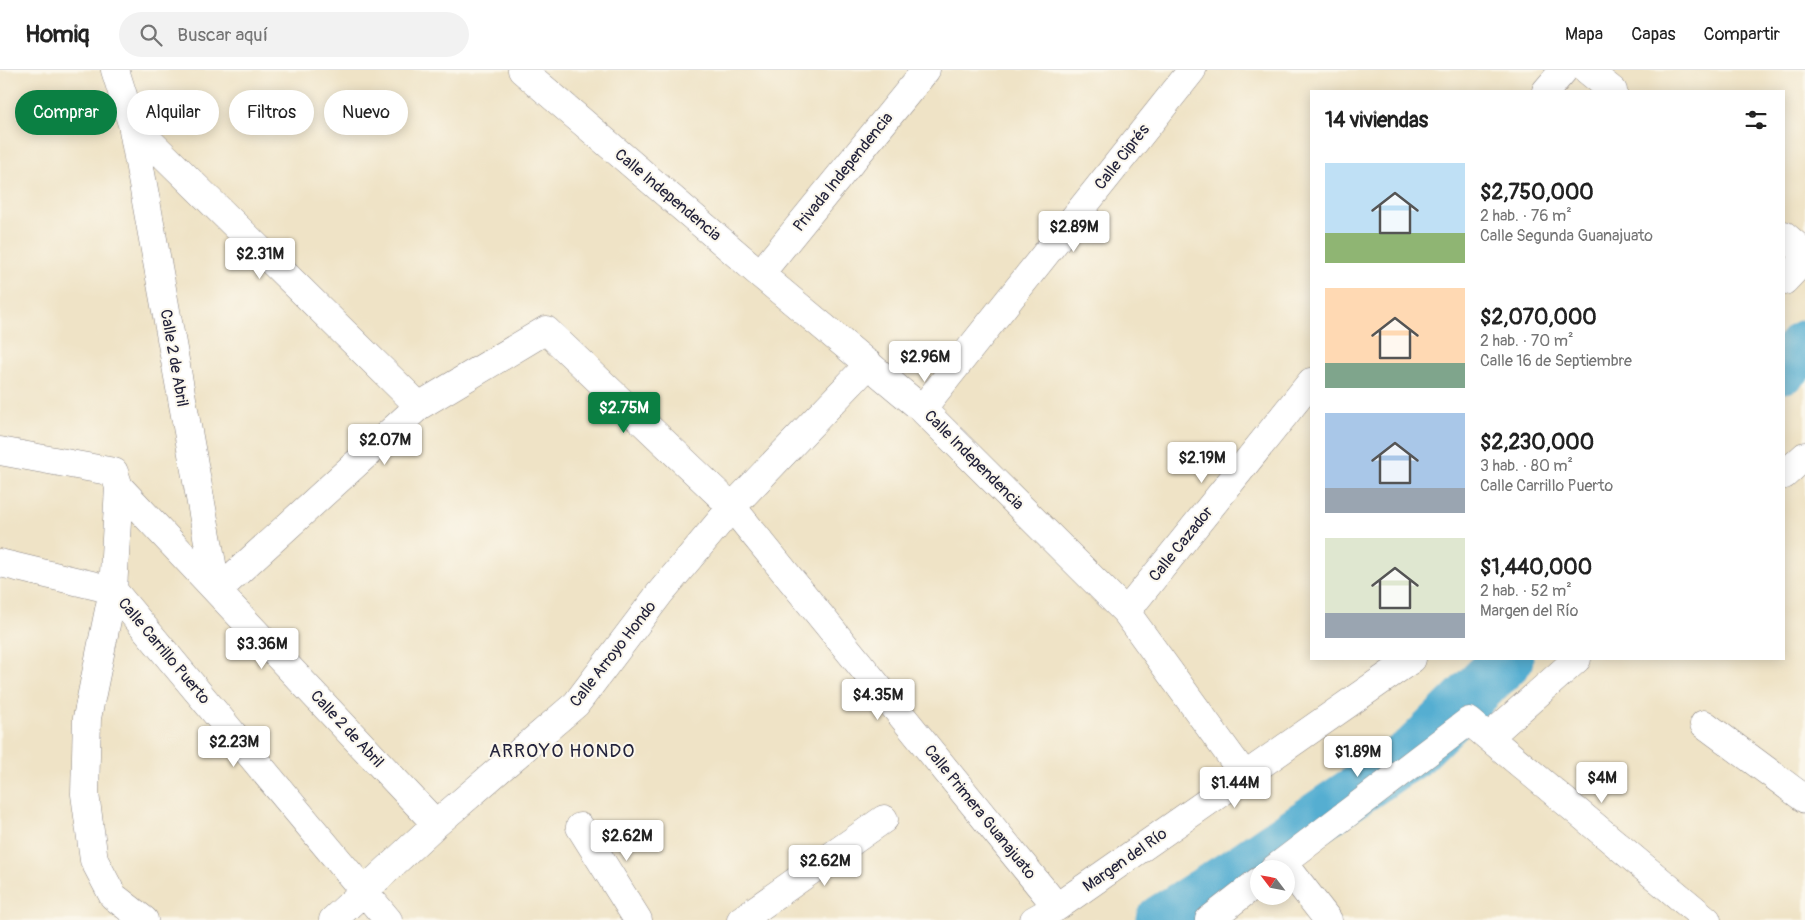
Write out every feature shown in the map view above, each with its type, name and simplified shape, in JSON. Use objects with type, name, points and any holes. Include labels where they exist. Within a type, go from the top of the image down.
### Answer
[{"type":"street","points":[[115,70],[127,108]]},
{"type":"street","name":"Calle Independencia","points":[[522,70],[760,274],[922,409],[1126,612],[1245,776]]},
{"type":"street","name":"Privada Independencia","points":[[760,274],[926,70]]},
{"type":"street","name":"Calle Ciprés","points":[[922,409],[1192,70]]},
{"type":"street","points":[[1547,90],[1564,70]]},
{"type":"street","points":[[1587,70],[1612,90]]},
{"type":"street","name":"Calle 2 de Abril","points":[[134,135],[216,591]]},
{"type":"street","points":[[143,135],[418,406],[216,591]]},
{"type":"street","points":[[1785,236],[1805,253]]},
{"type":"street","points":[[1785,280],[1805,259]]},
{"type":"street","name":"Calle Primera Guanajuato","points":[[418,406],[546,330],[732,507],[1057,907]]},
{"type":"street","name":"Calle Arroyo Hondo","points":[[333,920],[436,824],[576,704],[660,593],[732,507],[869,364]]},
{"type":"street","name":"Calle Cazador","points":[[1126,612],[1310,383]]},
{"type":"street","points":[[0,451],[117,480],[113,590],[86,718],[85,794],[94,860],[113,896],[144,920]]},
{"type":"street","points":[[1785,474],[1805,456]]},
{"type":"street","name":"Calle 2 de Abril","points":[[117,480],[216,591],[436,824]]},
{"type":"street","points":[[0,563],[113,590]]},
{"type":"street","name":"Calle Carrillo Puerto","points":[[113,590],[388,920]]},
{"type":"street","name":"Margen del Río","points":[[1034,920],[1057,907],[1411,660]]},
{"type":"street","points":[[1285,860],[1479,729],[1576,660]]},
{"type":"street","points":[[1704,724],[1805,799]]},
{"type":"street","points":[[1479,729],[1707,920]]},
{"type":"street","points":[[741,920],[884,819]]},
{"type":"street","points":[[580,827],[638,920]]},
{"type":"street","points":[[1295,884],[1328,920]]},
{"type":"street","points":[[1209,920],[1250,888]]},
{"type":"waterway","points":[[1785,367],[1805,345]]},
{"type":"waterway","points":[[1161,920],[1234,874],[1415,751],[1507,660]]},
{"type":"district","name":"ARROYO HONDO","points":[[562,751]]}]
